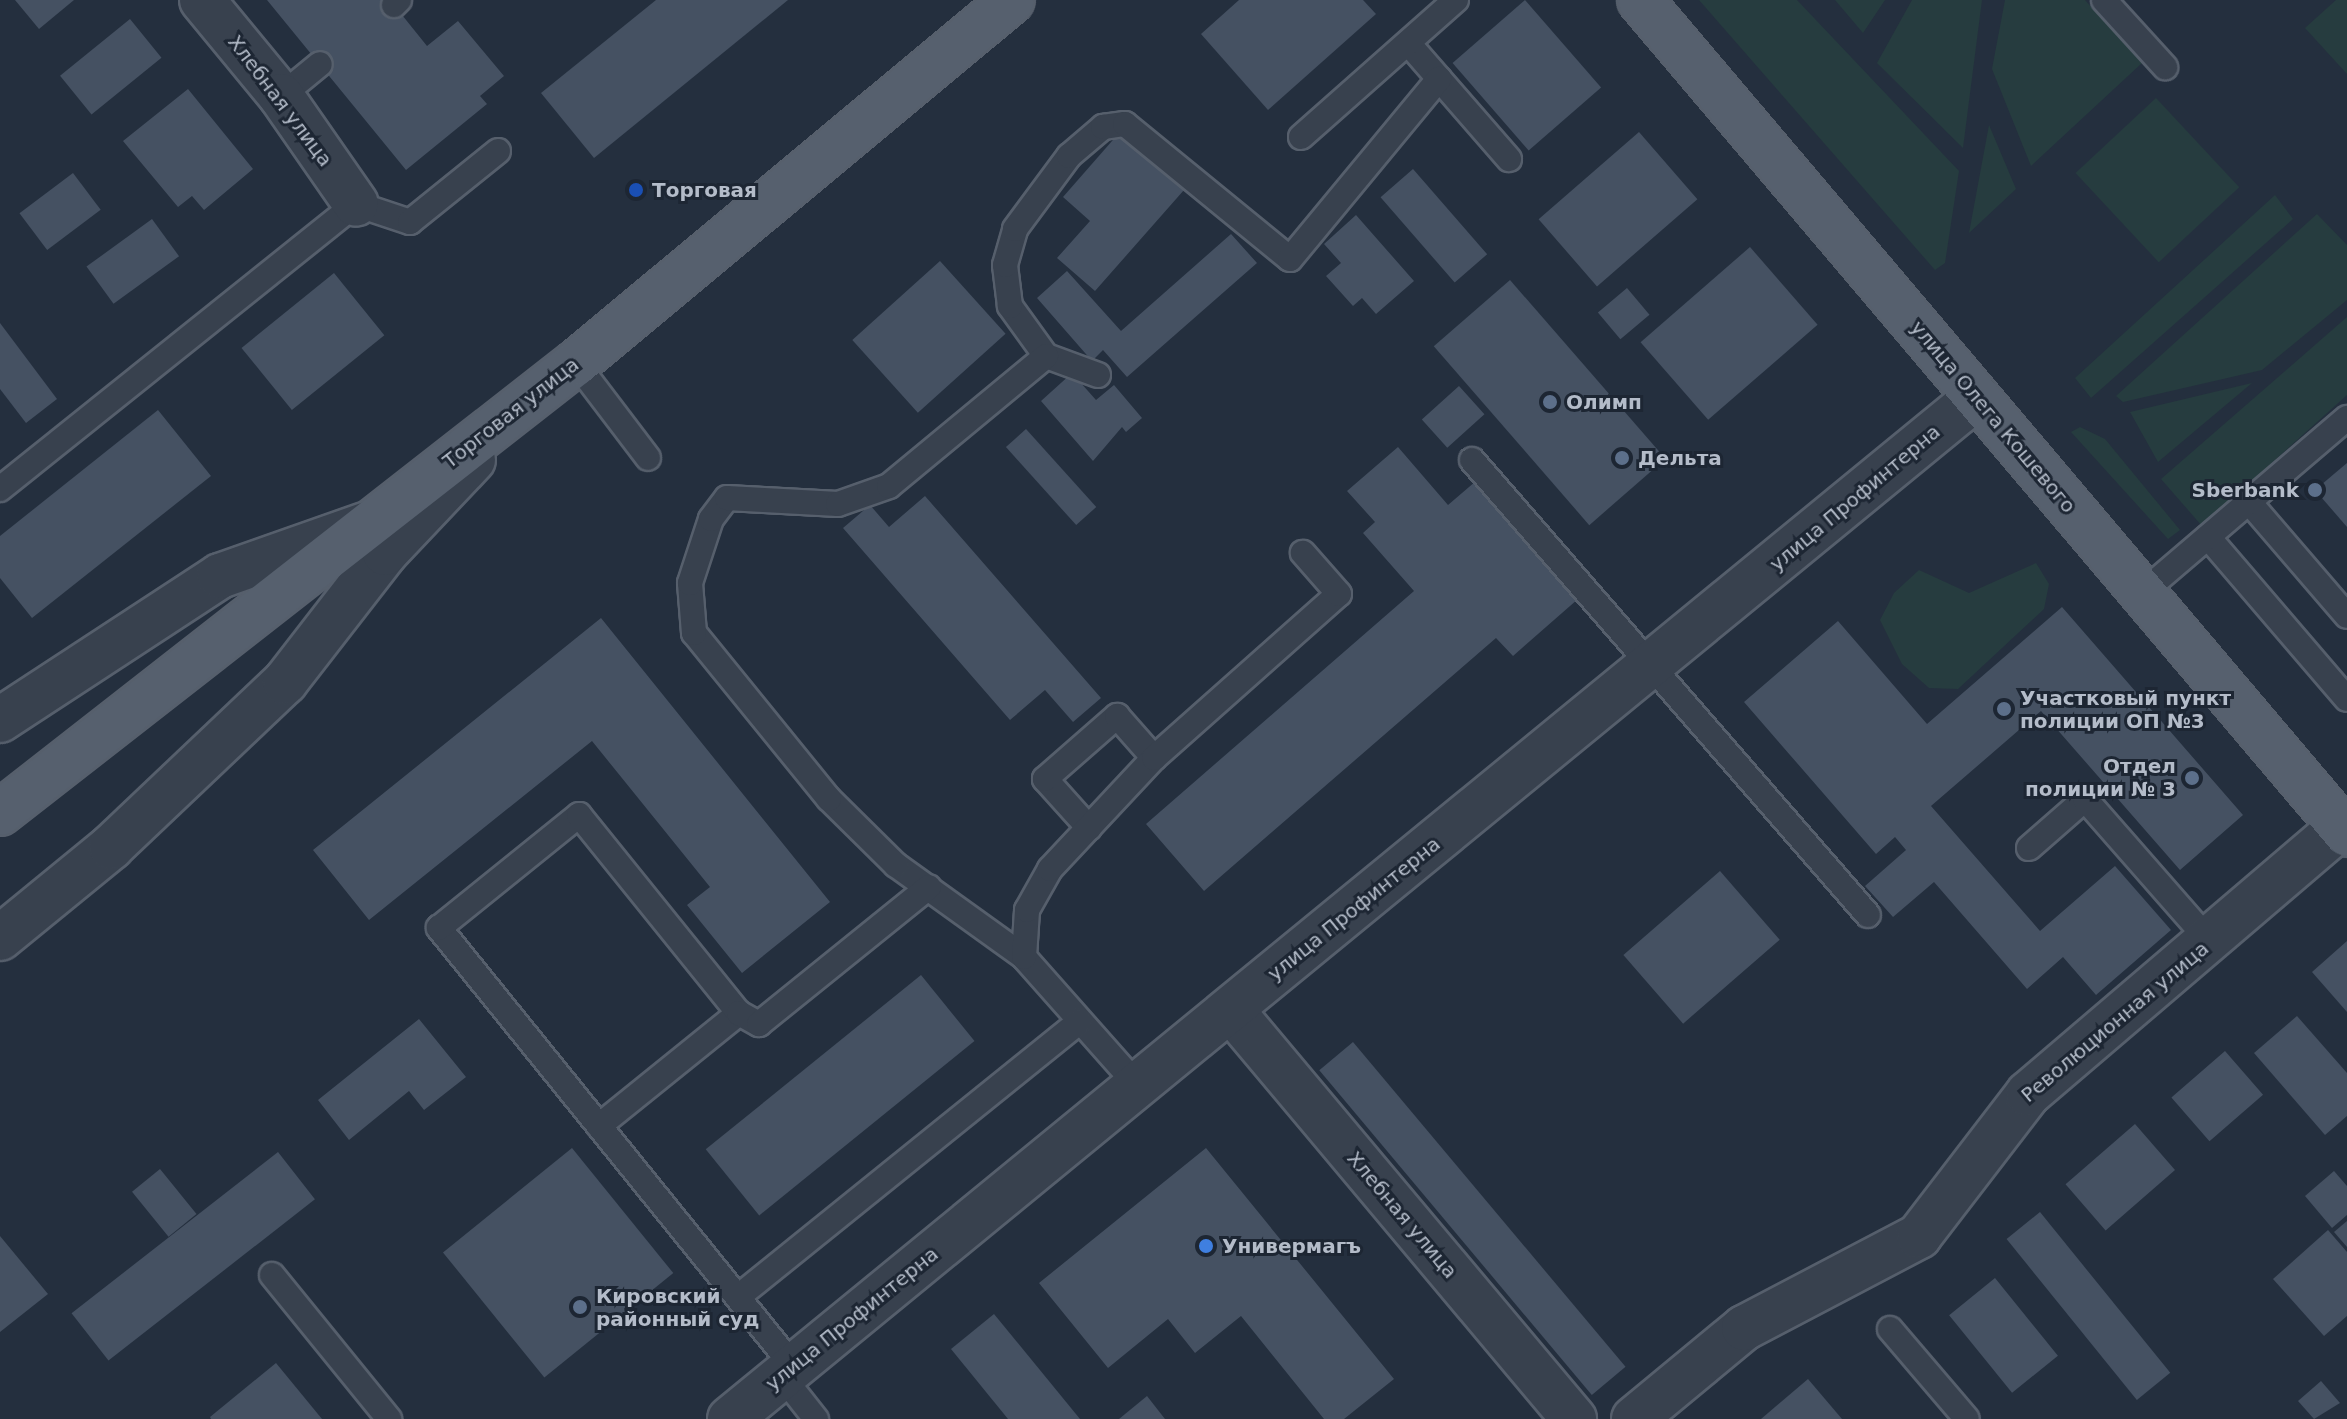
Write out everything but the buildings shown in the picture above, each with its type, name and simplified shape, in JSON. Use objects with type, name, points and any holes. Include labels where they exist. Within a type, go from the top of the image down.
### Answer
[{"type":"main road","name":"Торговая улица","points":[[0,813],[576,363],[1012,0]]},
{"type":"main road","name":"улица Олега Кошевого","points":[[1640,0],[2344,830]]},
{"type":"street","name":"Хлебная улица","points":[[202,0],[281,96],[356,204]]},
{"type":"street","points":[[0,938],[111,847],[285,682],[385,553],[533,396]]},
{"type":"street","name":"улица Профинтерна","points":[[730,1419],[1977,397]]},
{"type":"street","points":[[1,719],[220,576],[371,522]]},
{"type":"street","name":"Революционная улица","points":[[1634,1419],[1744,1328],[1919,1236],[2028,1094],[2344,830]]},
{"type":"street","name":"Хлебная улица","points":[[1231,1010],[1574,1419]]},
{"type":"lane","points":[[1301,137],[1456,0]]},
{"type":"lane","points":[[2104,0],[2165,67]]},
{"type":"lane","points":[[1408,43],[1509,159]]},
{"type":"lane","points":[[281,96],[320,64]]},
{"type":"lane","points":[[1098,375],[1046,356],[1010,306],[1005,265],[1015,229],[1069,156],[1103,127],[1125,124],[1290,259],[1439,79]]},
{"type":"lane","points":[[0,489],[356,204],[410,222],[498,151]]},
{"type":"lane","points":[[1046,356],[889,486],[838,504],[727,498],[711,519],[690,583],[694,633],[829,799],[896,865],[1024,957],[1138,1086]]},
{"type":"lane","points":[[576,363],[648,458]]},
{"type":"lane","points":[[2142,593],[2347,418]]},
{"type":"lane","points":[[1472,460],[1868,915]]},
{"type":"lane","points":[[2249,502],[2347,616]]},
{"type":"lane","points":[[2208,537],[2347,699]]},
{"type":"lane","points":[[1024,957],[1027,910],[1050,869],[1154,758],[1339,594],[1303,553]]},
{"type":"lane","points":[[1089,828],[1045,779],[1117,716],[1154,758]]},
{"type":"lane","points":[[2029,848],[2085,799],[2210,942]]},
{"type":"lane","points":[[816,1419],[738,1297],[439,928],[579,815],[739,1013],[759,1024],[929,887]]},
{"type":"lane","points":[[599,1126],[739,1013]]},
{"type":"lane","points":[[738,1297],[1080,1021]]},
{"type":"lane","points":[[272,1275],[389,1419]]},
{"type":"lane","points":[[1890,1329],[1967,1419]]},
{"type":"green space","points":[[1699,0],[1797,0],[1959,171],[1945,263],[1935,270]]},
{"type":"green space","points":[[1835,0],[1885,0],[1863,33]]},
{"type":"green space","points":[[1912,0],[1982,0],[1963,148],[1877,63]]},
{"type":"green space","points":[[2005,0],[2085,0],[2142,63],[2031,166],[1992,69]]},
{"type":"green space","points":[[2336,0],[2347,0],[2347,74],[2305,28]]},
{"type":"green space","points":[[2156,98],[2239,187],[2159,262],[2076,173]]},
{"type":"green space","points":[[1989,125],[2016,189],[1969,233]]},
{"type":"green space","points":[[2275,195],[2293,219],[2091,398],[2075,378]]},
{"type":"green space","points":[[2317,214],[2347,245],[2347,300],[2262,370],[2123,402],[2116,396]]},
{"type":"green space","points":[[2347,317],[2347,395],[2202,526],[2161,479]]},
{"type":"green space","points":[[2252,383],[2158,462],[2130,412]]},
{"type":"green space","points":[[2080,427],[2105,439],[2180,530],[2168,539],[2071,432]]},
{"type":"green space","points":[[2036,563],[2049,584],[2044,609],[1958,689],[1929,688],[1902,664],[1880,620],[1894,593],[1919,570],[1969,593]]},
{"type":"place","name":"Торговая","points":[[636,190]]},
{"type":"place","name":"Олимп","points":[[1550,402]]},
{"type":"place","name":"Дельта","points":[[1622,458]]},
{"type":"place","name":"Sberbank","points":[[2315,490]]},
{"type":"place","name":"Участковый пункт полиции ОП №3","points":[[2004,709]]},
{"type":"place","name":"Отдел полиции № 3","points":[[2192,778]]},
{"type":"place","name":"Универмагъ","points":[[1206,1246]]},
{"type":"place","name":"Кировский районный суд","points":[[580,1307]]}]
